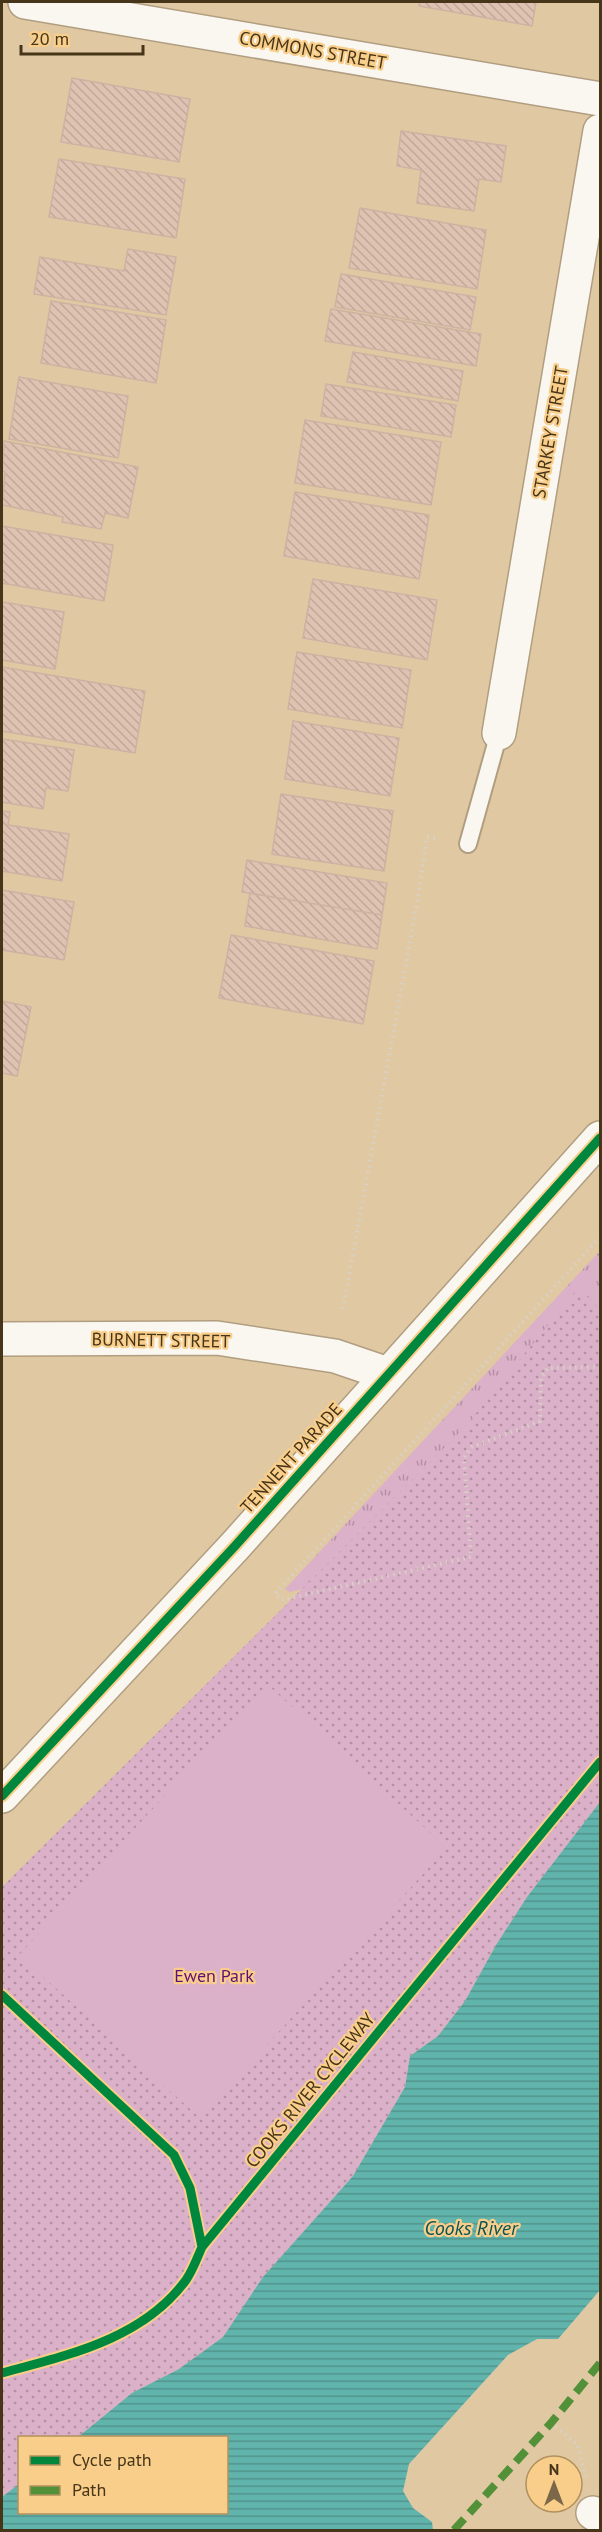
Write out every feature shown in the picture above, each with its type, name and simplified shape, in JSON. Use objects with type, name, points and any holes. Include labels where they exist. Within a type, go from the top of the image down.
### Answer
[{"type":"street","points":[[2,11],[3,2]]},
{"type":"street","name":"COMMONS STREET","points":[[25,2],[600,99]]},
{"type":"street","name":"STARKEY STREET","points":[[499,733],[600,131]]},
{"type":"street","name":"TENNENT PARADE","points":[[2,1796],[235,1546],[600,1138]]},
{"type":"street","name":"BURNETT STREET","points":[[2,1339],[217,1338],[334,1356],[388,1374]]},
{"type":"lane","points":[[468,844],[499,733]]},
{"type":"path","points":[[344,1309],[427,837],[468,844]]},
{"type":"path","points":[[592,1230],[600,1238],[275,1594],[282,1600],[471,1557],[464,1458],[472,1447],[540,1421],[541,1377],[548,1368],[600,1367]]},
{"type":"path","points":[[551,2423],[578,2445],[597,2515]]},
{"type":"green space","points":[[598,1253],[600,1255],[600,1358],[461,1550],[290,1592],[285,1589]]},
{"type":"green space","name":"Ewen Park","points":[[578,1288],[600,1309],[600,1802],[527,1897],[496,1945],[465,2001],[438,2036],[410,2056],[405,2087],[353,2176],[263,2277],[223,2337],[179,2369],[132,2393],[79,2436],[18,2436],[18,2485],[2,2497],[2,1887],[465,1427]]},
{"type":"green space","points":[[267,1684],[447,1848],[200,2118],[19,1955]]},
{"type":"water","name":"Cooks River","points":[[600,1802],[600,2290],[558,2339],[537,2339],[508,2355],[409,2464],[403,2491],[413,2508],[432,2522],[433,2530],[2,2530],[2,2497],[18,2485],[18,2514],[228,2514],[228,2436],[79,2436],[132,2393],[179,2369],[223,2337],[263,2277],[353,2176],[405,2087],[410,2056],[438,2036],[465,2001],[496,1945],[527,1897]]},
{"type":"building","points":[[420,2],[536,2],[532,26],[419,6]]},
{"type":"building","points":[[72,78],[190,99],[179,162],[61,142]]},
{"type":"building","points":[[401,131],[506,146],[501,182],[479,179],[474,211],[417,203],[421,170],[397,166]]},
{"type":"building","points":[[59,159],[185,179],[176,238],[49,217]]},
{"type":"building","points":[[360,208],[486,230],[477,289],[349,268]]},
{"type":"building","points":[[128,249],[176,257],[166,315],[34,294],[40,257],[124,271]]},
{"type":"building","points":[[341,274],[476,297],[470,330],[335,307]]},
{"type":"building","points":[[51,301],[166,320],[156,383],[41,363]]},
{"type":"building","points":[[331,309],[481,334],[476,366],[325,341]]},
{"type":"building","points":[[353,352],[463,371],[458,401],[347,382]]},
{"type":"building","points":[[19,377],[128,396],[118,458],[9,439]]},
{"type":"building","points":[[326,384],[456,405],[451,437],[321,416]]},
{"type":"building","points":[[305,420],[441,442],[431,505],[295,483]]},
{"type":"building","points":[[4,441],[138,467],[128,518],[105,513],[101,529],[62,522],[63,517],[2,505],[5,472],[2,471]]},
{"type":"building","points":[[295,492],[429,515],[419,579],[284,556]]},
{"type":"building","points":[[2,526],[113,545],[104,601],[2,583]]},
{"type":"building","points":[[313,579],[437,600],[427,660],[303,638]]},
{"type":"building","points":[[2,602],[64,612],[55,669],[2,660]]},
{"type":"building","points":[[297,652],[411,670],[402,728],[288,709]]},
{"type":"building","points":[[2,667],[145,691],[135,753],[2,731]]},
{"type":"building","points":[[293,721],[399,738],[390,796],[285,779]]},
{"type":"building","points":[[2,739],[74,750],[68,791],[46,788],[43,809],[2,802]]},
{"type":"building","points":[[281,794],[393,811],[384,871],[272,854]]},
{"type":"building","points":[[2,811],[10,812],[8,825],[69,834],[62,881],[2,871]]},
{"type":"building","points":[[247,860],[387,883],[382,915],[242,892]]},
{"type":"building","points":[[2,890],[74,902],[64,960],[2,950]]},
{"type":"building","points":[[250,893],[382,915],[377,949],[245,926]]},
{"type":"building","points":[[231,935],[374,961],[363,1024],[219,998]]},
{"type":"building","points":[[2,1001],[31,1007],[17,1076],[2,1073]]},
{"type":"marked path","points":[[454,2530],[551,2423],[600,2363]]},
{"type":"cycle path","points":[[2,1796],[235,1546],[600,1138]]},
{"type":"cycle path","name":"COOKS RIVER CYCLEWAY","points":[[2,2373],[103,2342],[148,2317],[168,2300],[186,2280],[202,2247],[600,1762]]},
{"type":"cycle path","points":[[2,1995],[174,2155],[190,2188],[202,2247]]}]
